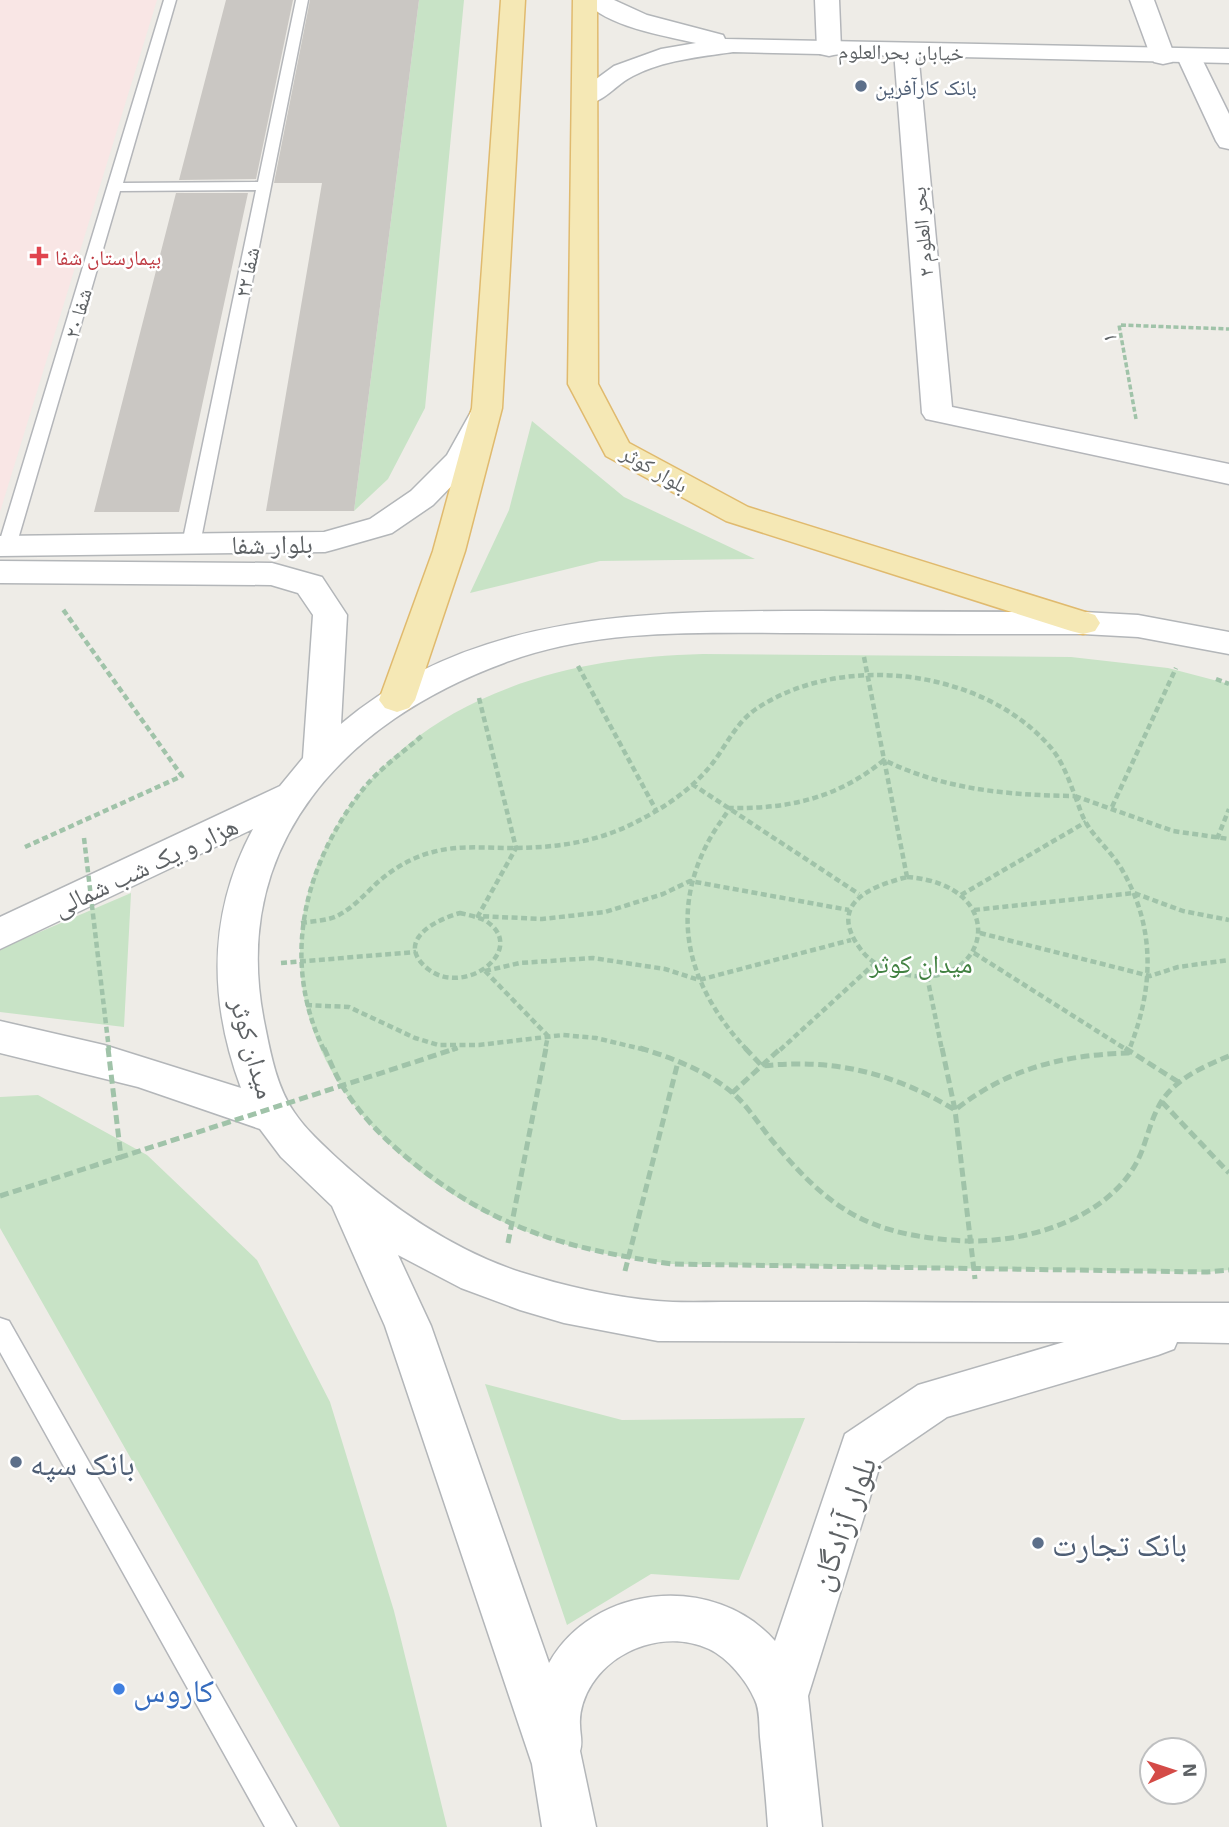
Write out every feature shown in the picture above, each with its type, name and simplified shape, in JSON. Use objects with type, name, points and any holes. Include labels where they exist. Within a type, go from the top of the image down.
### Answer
[{"type":"main road","points":[[397,699],[449,551],[487,408],[513,0]]},
{"type":"main road","name":"بلوار کوثر","points":[[584,0],[586,98],[583,384],[617,449],[737,514],[1083,623]]},
{"type":"street","points":[[597,0],[615,12],[654,26],[733,45]]},
{"type":"street","points":[[827,0],[829,49]]},
{"type":"street","points":[[1142,0],[1229,141]]},
{"type":"street","name":"خیابان بحرالعلوم","points":[[586,98],[623,71],[670,54],[733,45],[1176,57],[1229,56]]},
{"type":"street","name":"بحر العلوم ۲","points":[[906,51],[937,413],[1143,454]]},
{"type":"street","name":"بلوار شفا","points":[[2,555],[191,544],[325,542],[381,526],[422,498],[460,459],[487,408]]},
{"type":"street","points":[[1143,454],[1229,474]]},
{"type":"street","name":"بلوار شفا","points":[[2,555],[38,573],[272,574],[310,585],[330,615],[321,761]]},
{"type":"street","name":"میدان کوثر","points":[[1216,1323],[658,1321],[587,1311],[499,1285],[457,1268],[400,1236],[351,1199],[274,1117],[239,1018],[234,967],[236,924],[247,879],[265,836],[290,796],[321,761],[357,728],[397,699],[471,663],[570,657],[655,623],[1083,623],[1138,626],[1229,643]]},
{"type":"street","name":"هزار و یک شب شمالی","points":[[0,934],[290,796]]},
{"type":"street","points":[[0,1037],[54,1047],[165,1077],[274,1117]]},
{"type":"street","points":[[351,1199],[408,1326],[558,1764]]},
{"type":"street","name":"بلوار آزادگان","points":[[795,1827],[782,1696],[862,1449],[934,1400],[1216,1323]]},
{"type":"street","points":[[569,1827],[558,1764],[554,1718],[568,1675],[597,1641],[636,1620],[680,1616],[723,1630],[759,1657],[782,1696]]},
{"type":"lane","name":"شفا ۲۰","points":[[2,555],[170,0]]},
{"type":"lane","name":"شفا ۲۲","points":[[191,544],[302,0]]},
{"type":"lane","points":[[114,187],[263,186]]},
{"type":"lane","points":[[0,1329],[281,1827]]},
{"type":"path","name":"۱","points":[[1143,454],[1119,325],[1229,329]]},
{"type":"path","points":[[25,847],[182,776],[38,573]]},
{"type":"path","points":[[1112,807],[1192,634]]},
{"type":"path","points":[[877,655],[863,655],[907,877]]},
{"type":"path","points":[[570,657],[589,665]]},
{"type":"path","points":[[570,657],[656,810]]},
{"type":"path","points":[[471,663],[478,701],[516,848],[478,916]]},
{"type":"path","points":[[301,923],[335,918],[359,903],[392,870],[435,851],[555,846],[592,839],[627,827],[692,784],[706,770],[736,726],[772,699],[813,684],[867,676],[928,681],[974,694],[995,704],[1031,728],[1050,746],[1064,767],[1086,822],[1106,844],[1134,893],[1149,948],[1150,976],[1139,1028],[1128,1052]]},
{"type":"path","points":[[478,701],[492,695]]},
{"type":"path","points":[[429,730],[402,749],[372,778],[345,810],[324,846],[309,883],[301,923],[299,962],[306,1005],[319,1046],[340,1087],[369,1125],[406,1160],[450,1192],[512,1224],[553,1241],[628,1258],[672,1264],[1229,1270]]},
{"type":"path","points":[[884,760],[922,779],[963,790],[1075,796],[1173,831],[1229,839]]},
{"type":"path","points":[[730,808],[781,808],[807,803],[850,786],[884,760]]},
{"type":"path","points":[[692,784],[859,894]]},
{"type":"path","points":[[730,808],[712,831],[699,855],[690,881],[686,930],[699,980],[724,1025],[762,1066]]},
{"type":"path","points":[[1217,839],[1229,809]]},
{"type":"path","points":[[961,895],[1086,822]]},
{"type":"path","points":[[84,838],[121,1157]]},
{"type":"path","points":[[907,877],[926,878],[945,885],[961,895],[974,911],[980,933],[974,953],[962,964],[946,972],[927,976],[890,972],[874,964],[851,940],[846,925],[849,910],[859,894],[872,884],[907,877]]},
{"type":"path","points":[[849,910],[690,881],[663,894],[605,912],[542,919],[451,915],[426,925],[418,937],[416,952],[421,964],[434,974],[460,978],[533,961],[593,958],[653,966],[699,980],[851,940]]},
{"type":"path","points":[[974,911],[1134,893],[1183,911],[1229,920]]},
{"type":"path","points":[[478,916],[492,924],[500,935],[502,947],[496,960],[485,971]]},
{"type":"path","points":[[980,933],[1150,976],[1178,967],[1229,960]]},
{"type":"path","points":[[234,967],[416,952]]},
{"type":"path","points":[[974,953],[1180,1083]]},
{"type":"path","points":[[732,1093],[874,964]]},
{"type":"path","points":[[485,971],[548,1036]]},
{"type":"path","points":[[927,976],[955,1110],[980,1323]]},
{"type":"path","points":[[306,1005],[348,1007],[425,1042],[440,1046],[548,1036],[615,1041],[647,1050],[678,1062],[732,1093],[783,1153],[830,1202],[890,1230],[949,1241],[970,1242],[1036,1233],[1086,1212],[1107,1197],[1134,1168],[1162,1102],[1180,1083],[1210,1063],[1229,1056]]},
{"type":"path","points":[[499,1285],[548,1036]]},
{"type":"path","points":[[0,1196],[466,1045]]},
{"type":"path","points":[[955,1110],[995,1080],[1044,1060],[1128,1052]]},
{"type":"path","points":[[613,1315],[678,1062]]},
{"type":"path","points":[[762,1066],[813,1062],[863,1068],[911,1084],[955,1110]]},
{"type":"path","points":[[1162,1102],[1229,1173]]},
{"type":"shaded area","name":"بیمارستان شفا","points":[[0,0],[157,0],[0,512]]},
{"type":"green space","points":[[419,0],[464,0],[425,408],[388,479],[354,511]]},
{"type":"green space","points":[[532,421],[624,497],[755,559],[600,561],[470,593],[509,510]]},
{"type":"green space","name":"میدان کوثر","points":[[703,654],[1071,657],[1168,668],[1229,684],[1229,1270],[1207,1272],[672,1264],[627,1258],[554,1241],[497,1219],[470,1205],[395,1150],[354,1105],[320,1048],[303,989],[301,930],[314,874],[339,821],[377,773],[424,732],[480,700],[534,679],[589,665],[645,657]]},
{"type":"green space","points":[[131,893],[124,1027],[0,1012],[0,949]]},
{"type":"green space","points":[[38,1095],[147,1155],[257,1260],[330,1402],[394,1611],[447,1827],[340,1827],[0,1228],[0,1097]]},
{"type":"green space","points":[[485,1384],[622,1420],[805,1418],[739,1580],[651,1574],[567,1625]]},
{"type":"building","points":[[226,0],[293,0],[256,179],[179,180]]},
{"type":"building","points":[[310,0],[419,0],[354,511],[266,511],[322,183],[274,183]]},
{"type":"building","points":[[176,193],[248,193],[179,512],[94,512]]},
{"type":"place","name":"بانک کارآفرین","points":[[861,86]]},
{"type":"place","name":"بیمارستان شفا","points":[[39,256]]},
{"type":"place","name":"بانک سپه","points":[[16,1462]]},
{"type":"place","name":"بانک تجارت","points":[[1038,1543]]},
{"type":"place","name":"کاروس","points":[[119,1689]]}]
